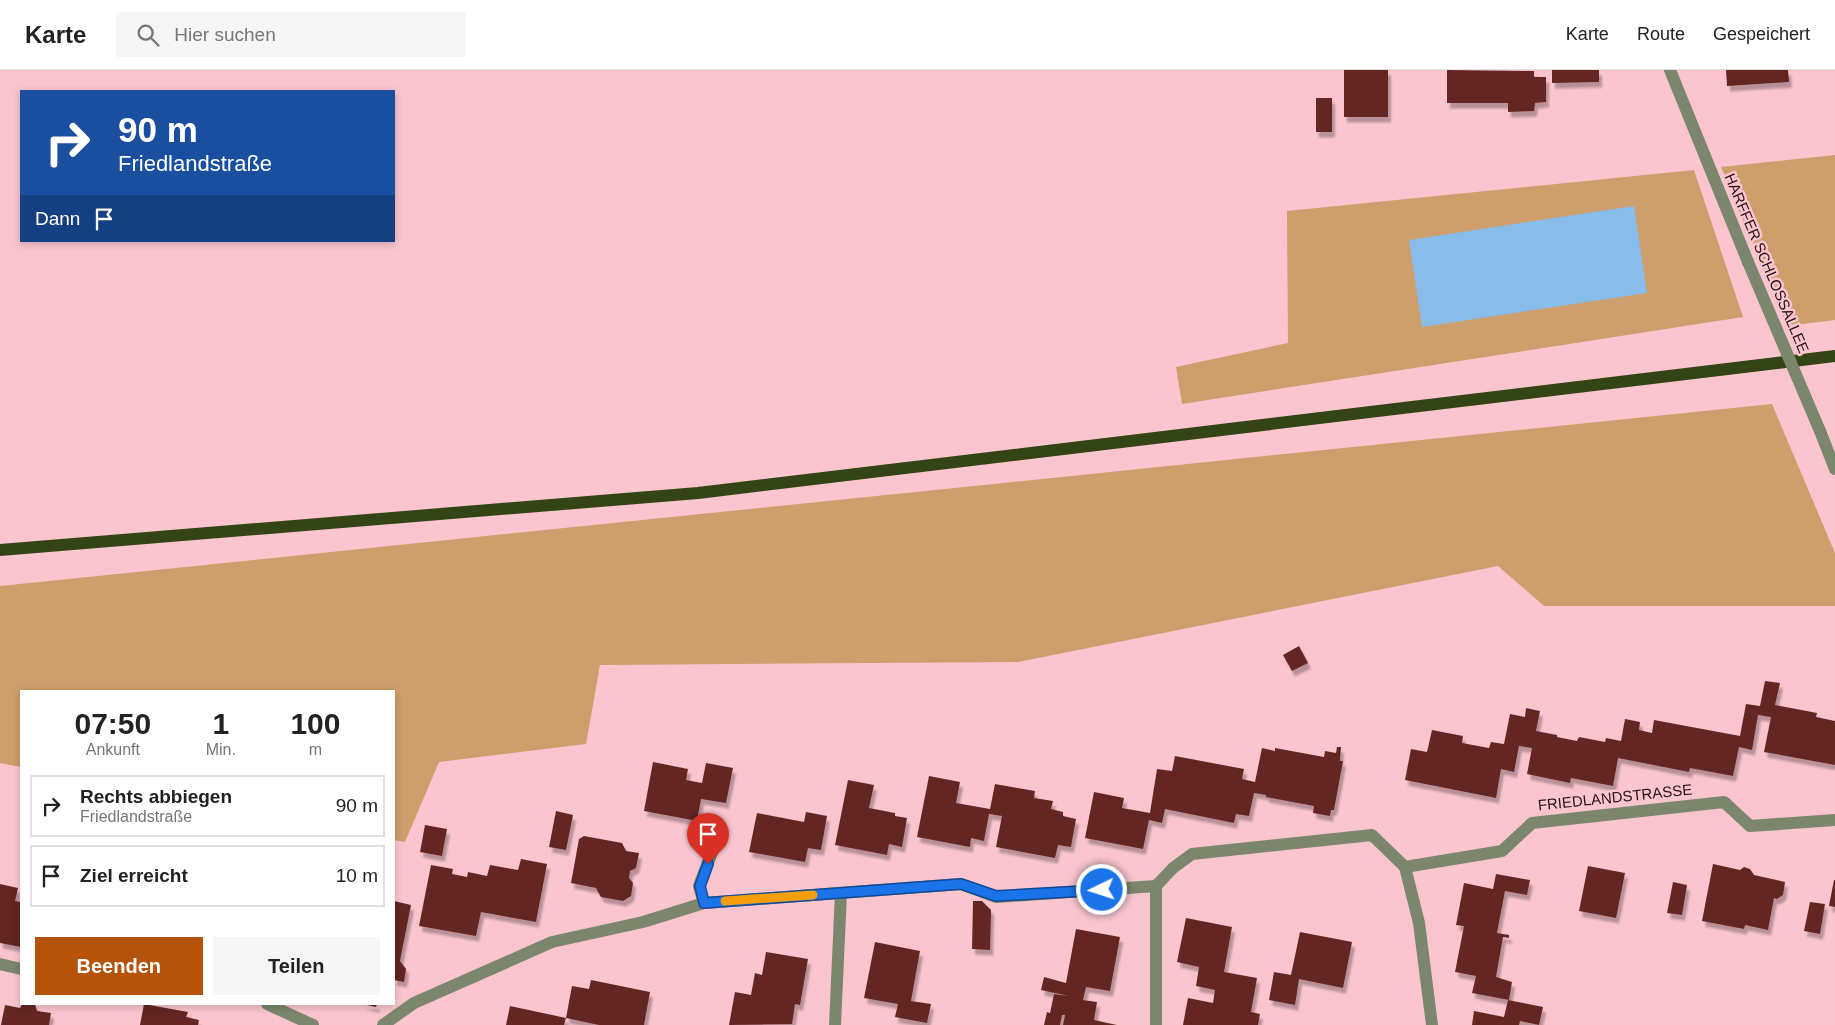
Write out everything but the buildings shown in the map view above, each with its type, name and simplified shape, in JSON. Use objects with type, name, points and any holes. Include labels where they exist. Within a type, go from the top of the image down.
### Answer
[{"type":"main road","points":[[0,550],[698,493],[1835,356]]},
{"type":"street","name":"HARFFER SCHLOSSALLEE","points":[[1670,70],[1835,469]]},
{"type":"street","name":"FRIEDLANDSTRASSE","points":[[1405,866],[1502,851],[1532,823],[1724,802],[1750,826],[1835,820]]},
{"type":"street","points":[[383,1025],[414,1003],[552,942],[643,922],[704,903],[961,884],[996,896],[1156,886],[1173,868],[1192,854],[1372,835],[1405,866],[1420,923],[1432,1025]]},
{"type":"street","points":[[704,903],[700,886],[712,852]]},
{"type":"street","points":[[1156,886],[1156,1025]]},
{"type":"street","points":[[835,1025],[840,893]]},
{"type":"street","points":[[0,964],[20,969]]},
{"type":"street","points":[[269,1005],[313,1025]]},
{"type":"shaded area","points":[[1835,155],[1835,320],[1787,326],[1721,167]]},
{"type":"shaded area","points":[[1694,170],[1743,317],[1182,404],[1176,367],[1288,343],[1287,211]]},
{"type":"shaded area","points":[[1772,404],[1835,553],[1835,606],[1544,606],[1498,566],[1018,662],[600,665],[586,744],[439,762],[405,842],[395,840],[395,690],[20,690],[20,767],[0,763],[0,586]]},
{"type":"water","points":[[1634,206],[1647,293],[1422,327],[1409,240]]},
{"type":"slow traffic","points":[[725,901],[813,895]]},
{"type":"route","points":[[708,864],[700,886],[704,903],[961,884],[996,896],[1102,890]]}]
